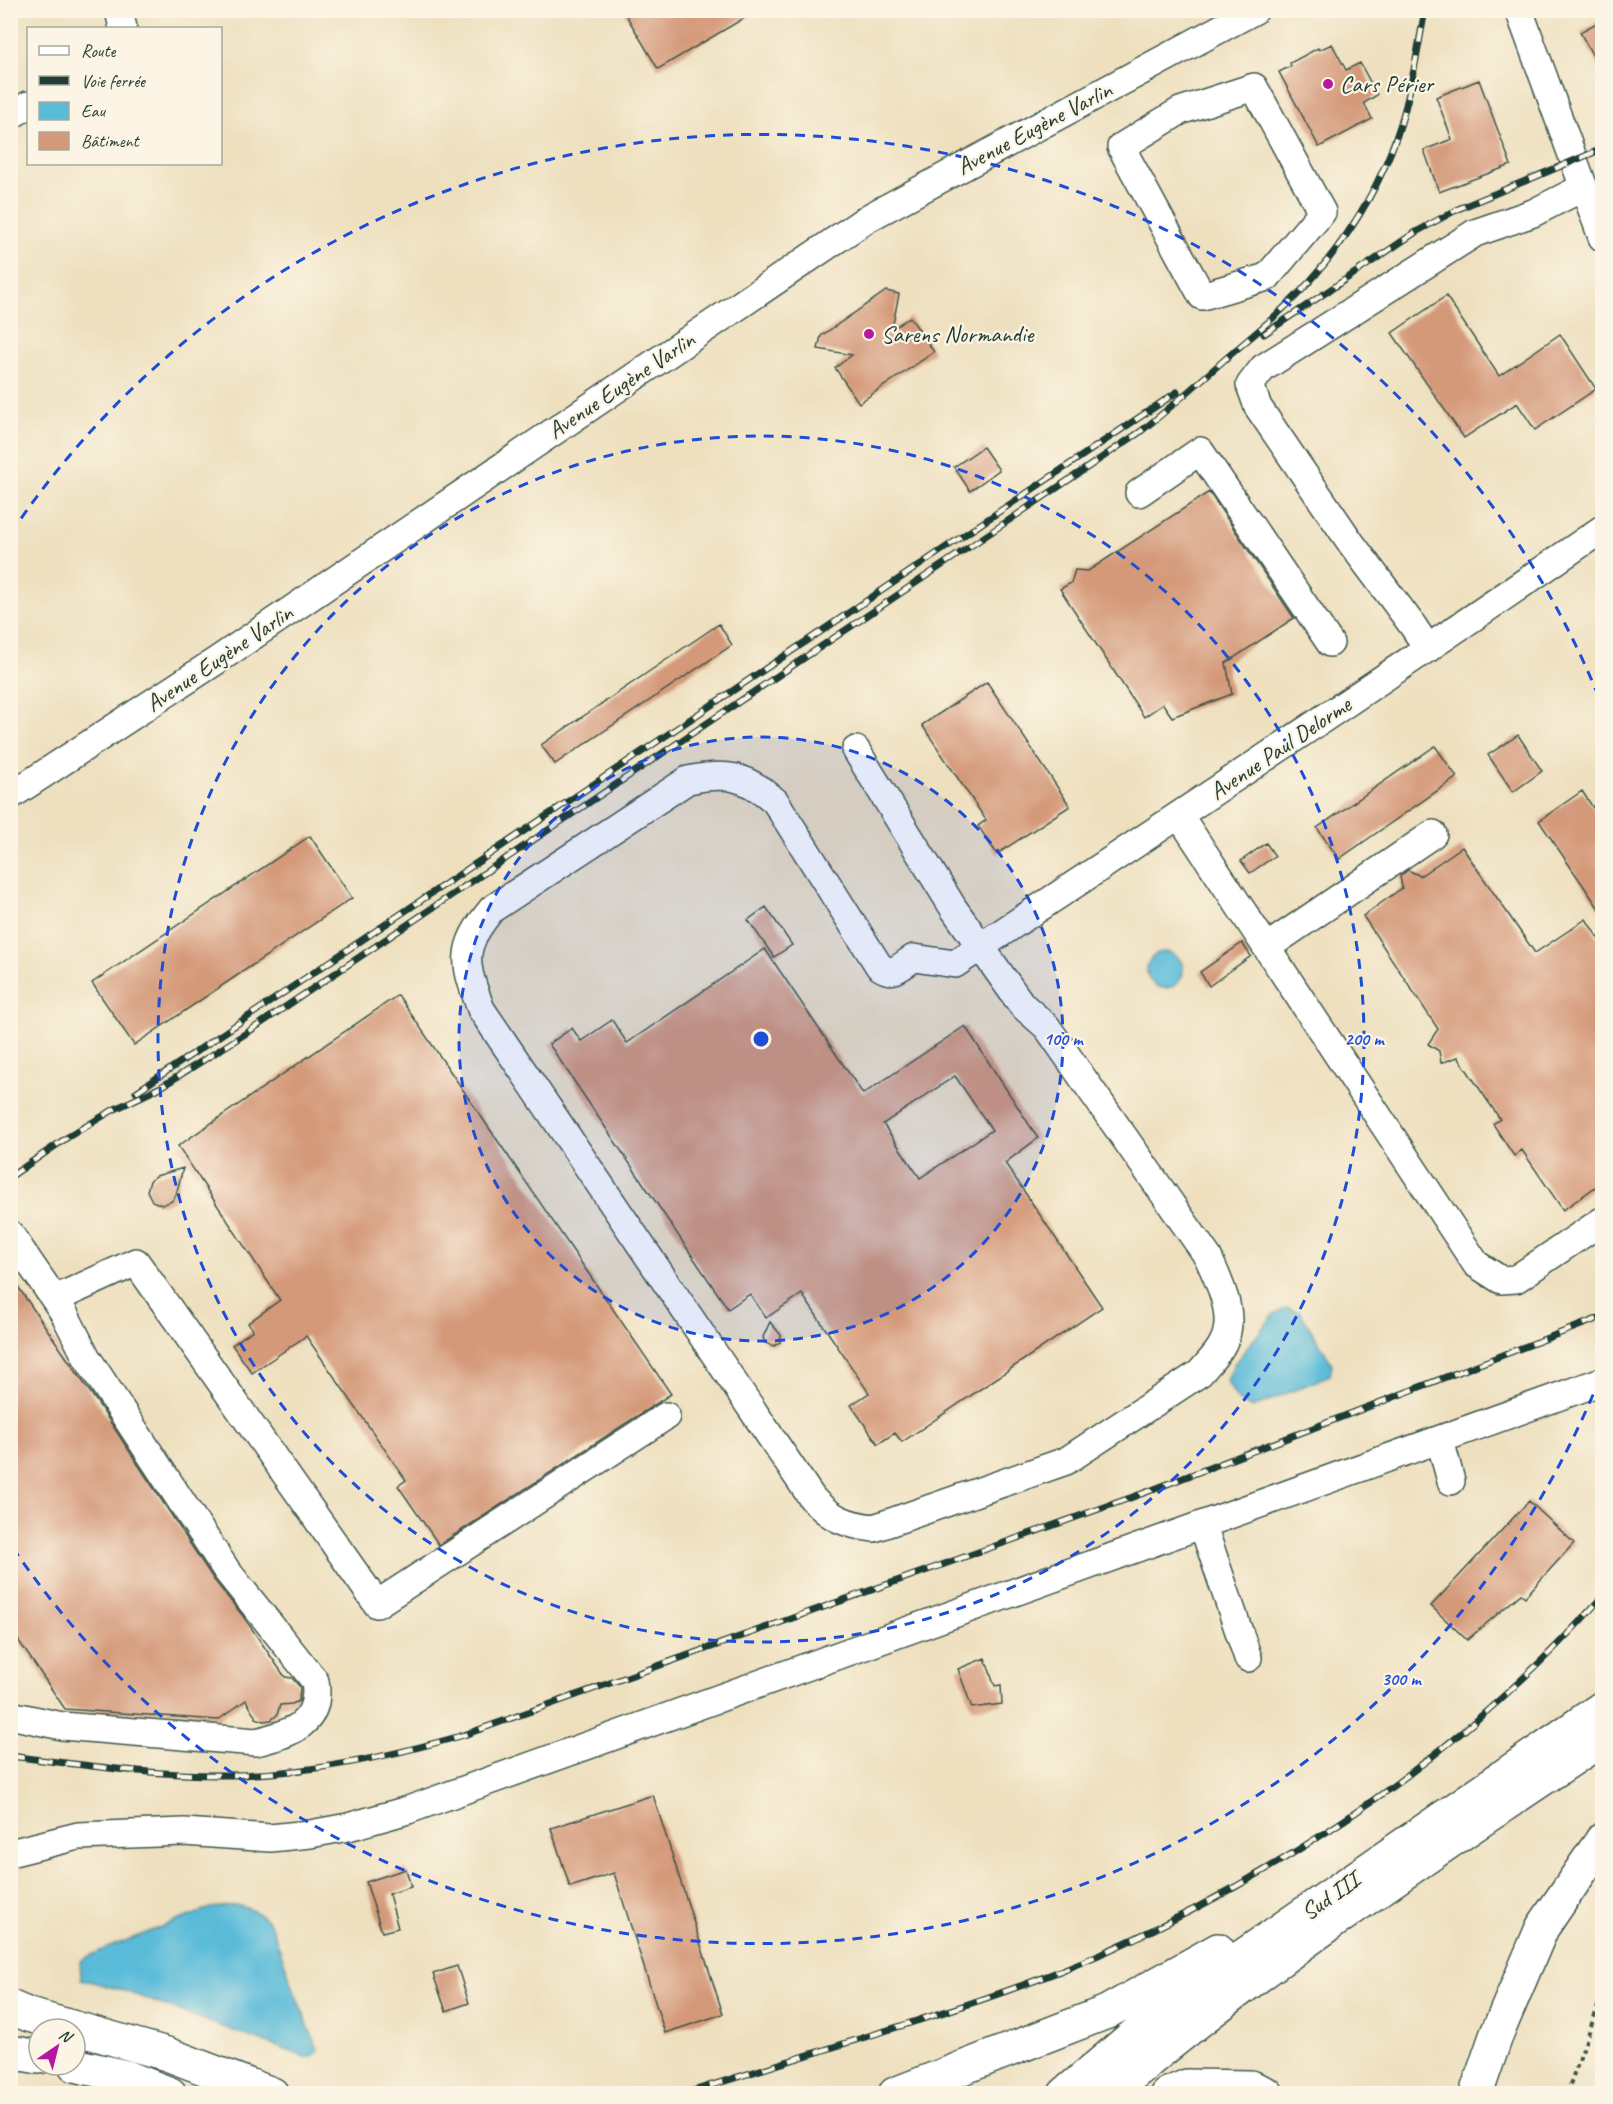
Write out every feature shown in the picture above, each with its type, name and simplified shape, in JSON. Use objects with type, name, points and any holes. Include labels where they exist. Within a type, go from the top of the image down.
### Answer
[{"type":"highway","name":"Sud III","points":[[1065,2094],[1159,2014],[1602,1708]]},
{"type":"highway","name":"Sud III","points":[[1109,2094],[1243,1986],[1406,1871],[1602,1739]]},
{"type":"highway","points":[[1476,2094],[1496,2036],[1542,1928],[1602,1840]]},
{"type":"highway","points":[[895,2094],[1107,2012],[1243,1936],[1282,1929]]},
{"type":"highway","points":[[10,2007],[29,2015],[167,2054],[272,2094]]},
{"type":"highway","points":[[10,2052],[27,2054]]},
{"type":"highway","points":[[87,2068],[126,2077],[171,2094]]},
{"type":"highway","points":[[1168,2094],[1187,2086],[1251,2087],[1267,2094]]},
{"type":"street","points":[[119,10],[123,27]]},
{"type":"street","name":"Avenue Eugène Varlin","points":[[10,796],[216,661],[868,218],[1255,10]]},
{"type":"street","points":[[1519,10],[1602,237]]},
{"type":"street","points":[[1254,87],[1322,212],[1267,277],[1202,296],[1121,147],[1180,111],[1254,87]]},
{"type":"street","points":[[10,116],[27,106]]},
{"type":"street","points":[[1428,649],[1351,543],[1258,407],[1250,385],[1263,368],[1475,233],[1533,213],[1584,187]]},
{"type":"street","points":[[1139,493],[1200,451],[1330,644]]},
{"type":"street","name":"Avenue Paul Delorme","points":[[980,947],[1022,1005],[1047,1027],[1208,1257],[1220,1282],[1227,1310],[1228,1330],[1220,1348],[1200,1373],[1066,1461],[874,1528],[854,1526],[839,1521],[812,1498],[481,1009],[467,970],[470,944],[478,926],[492,909],[688,780],[715,775],[749,783],[775,801],[879,966],[887,972],[892,972],[914,958],[955,964],[980,947],[1428,649],[1602,529]]},
{"type":"street","points":[[856,750],[980,947]]},
{"type":"street","points":[[1179,815],[1476,1264],[1501,1280],[1516,1279],[1602,1221]]},
{"type":"street","points":[[1267,947],[1433,834]]},
{"type":"street","points":[[10,1715],[62,1726],[256,1743],[284,1735],[305,1722],[313,1709],[317,1695],[315,1681],[227,1571],[87,1358],[59,1306],[12,1240]]},
{"type":"street","points":[[59,1306],[136,1262],[377,1604],[666,1416]]},
{"type":"street","points":[[10,1853],[78,1836],[184,1832],[270,1838],[310,1834],[376,1820],[1203,1526],[1602,1381]]},
{"type":"street","points":[[1440,1440],[1451,1481]]},
{"type":"street","points":[[1203,1526],[1248,1658]]},
{"type":"street","points":[[10,1870],[44,1843]]},
{"type":"path","points":[[1567,2094],[1602,1995]]},
{"type":"water","points":[[1165,952],[1178,957],[1183,970],[1178,983],[1165,988],[1152,983],[1147,970],[1152,957]]},
{"type":"water","points":[[1287,1308],[1300,1312],[1332,1364],[1330,1375],[1252,1408],[1236,1398],[1227,1381],[1234,1364],[1275,1313]]},
{"type":"water","points":[[237,1905],[258,1913],[272,1928],[318,2050],[313,2057],[305,2057],[122,1990],[81,1979],[80,1961],[102,1950],[211,1908]]},
{"type":"building","points":[[623,10],[758,10],[658,69]]},
{"type":"building","points":[[1602,20],[1602,73],[1580,32]]},
{"type":"building","name":"Cars Périer","points":[[1332,44],[1346,70],[1360,63],[1377,95],[1364,103],[1372,119],[1319,147],[1279,72],[1291,66],[1290,63],[1318,48],[1319,50]]},
{"type":"building","points":[[1479,80],[1511,165],[1439,192],[1424,150],[1452,139],[1436,97]]},
{"type":"building","points":[[886,291],[899,294],[892,329],[910,317],[934,352],[859,403],[835,368],[852,355],[818,349],[821,336]]},
{"type":"building","points":[[1446,296],[1499,376],[1560,334],[1596,389],[1535,430],[1517,403],[1464,438],[1392,333]]},
{"type":"building","points":[[983,447],[999,470],[970,491],[954,467]]},
{"type":"building","points":[[1209,492],[1294,618],[1226,663],[1232,694],[1172,717],[1163,704],[1144,717],[1060,589],[1071,583],[1075,570],[1088,571]]},
{"type":"building","points":[[719,624],[732,645],[555,764],[541,745]]},
{"type":"building","points":[[987,682],[1070,806],[997,854],[978,826],[986,820],[922,725]]},
{"type":"building","points":[[1518,735],[1542,771],[1513,792],[1488,755]]},
{"type":"building","points":[[1435,746],[1457,777],[1339,859],[1317,828]]},
{"type":"building","points":[[1582,791],[1602,821],[1602,913],[1539,821]]},
{"type":"building","points":[[310,836],[352,898],[134,1045],[92,983]]},
{"type":"building","points":[[1266,843],[1275,856],[1250,873],[1241,861]]},
{"type":"building","points":[[1462,847],[1535,953],[1586,919],[1602,944],[1602,1182],[1563,1210],[1522,1150],[1514,1156],[1493,1124],[1500,1119],[1458,1057],[1441,1063],[1439,1051],[1428,1044],[1438,1029],[1363,916],[1402,888],[1400,876],[1408,870],[1420,876]]},
{"type":"building","points":[[766,907],[792,945],[774,957],[748,920]]},
{"type":"building","points":[[1242,943],[1251,956],[1209,986],[1200,972]]},
{"type":"building","points":[[765,949],[863,1094],[965,1026],[1038,1138],[1005,1163],[1102,1307],[902,1442],[895,1433],[878,1444],[851,1405],[869,1393],[802,1294],[766,1318],[750,1294],[728,1309],[549,1044],[572,1028],[581,1041],[612,1020],[627,1043]],"holes":[[[955,1076],[992,1130],[920,1178],[883,1124]]]},
{"type":"building","points":[[398,995],[671,1394],[439,1545],[398,1486],[406,1480],[306,1336],[252,1373],[232,1345],[253,1330],[248,1323],[280,1300],[178,1146]]},
{"type":"building","points":[[183,1168],[176,1195],[172,1201],[162,1205],[152,1201],[147,1191],[150,1181],[156,1176]]},
{"type":"building","points":[[10,1275],[214,1580],[243,1616],[285,1677],[292,1678],[300,1687],[299,1701],[280,1705],[277,1715],[271,1720],[264,1721],[256,1718],[246,1700],[218,1720],[65,1709],[10,1628]]},
{"type":"building","points":[[770,1322],[781,1335],[780,1342],[774,1346],[765,1343],[763,1337]]},
{"type":"building","points":[[1529,1501],[1574,1543],[1525,1597],[1521,1594],[1467,1640],[1431,1606]]},
{"type":"building","points":[[985,1658],[995,1686],[1001,1685],[1002,1704],[972,1708],[958,1669]]},
{"type":"building","points":[[653,1795],[723,2014],[665,2033],[614,1873],[570,1887],[551,1828]]},
{"type":"building","points":[[406,1869],[411,1887],[389,1894],[398,1928],[382,1932],[366,1882]]},
{"type":"building","points":[[457,1966],[469,2003],[446,2011],[433,1974]]},
{"type":"railway","points":[[10,1177],[68,1137],[113,1110],[161,1087],[248,1032],[1140,432],[1161,415],[1295,297],[1330,258],[1353,225],[1382,172],[1397,135],[1410,89],[1425,10]]},
{"type":"railway","points":[[1264,334],[1416,232],[1458,209],[1602,149]]},
{"type":"railway","points":[[136,1092],[1177,392]]},
{"type":"railway","points":[[10,1756],[148,1772],[230,1775],[319,1768],[435,1743],[464,1735],[1144,1493],[1602,1317]]},
{"type":"railway","points":[[683,2094],[932,2016],[1031,1982],[1103,1953],[1240,1884],[1371,1802],[1433,1755],[1493,1706],[1549,1653],[1602,1597]]},
{"type":"place","name":"Cars Périer","points":[[1328,84]]},
{"type":"place","name":"Sarens Normandie","points":[[869,334]]}]
